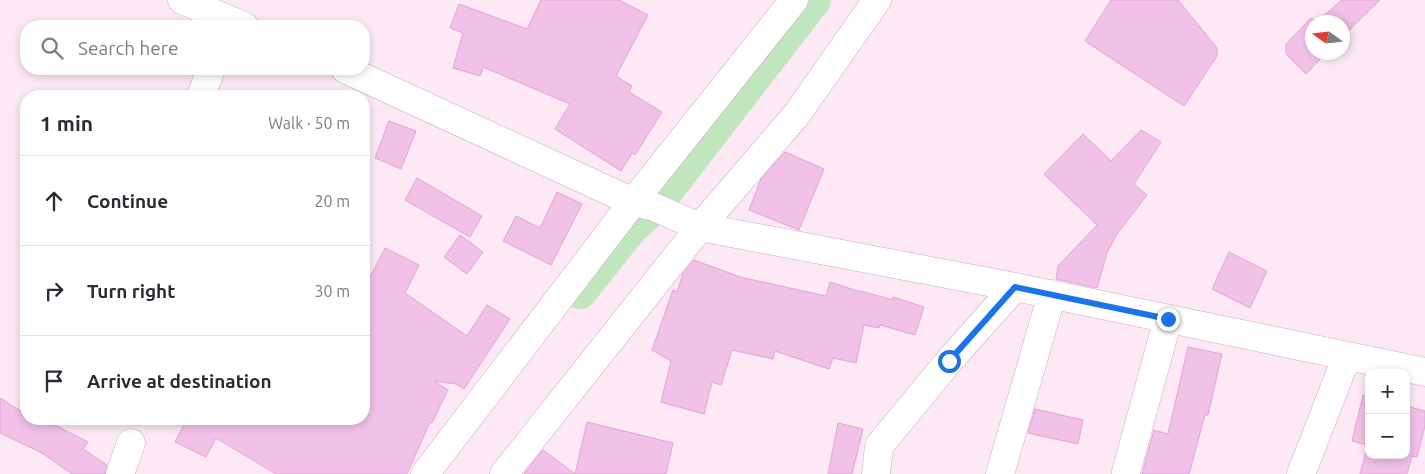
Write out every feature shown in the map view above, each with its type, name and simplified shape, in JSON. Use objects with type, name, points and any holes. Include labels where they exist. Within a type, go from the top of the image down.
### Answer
[{"type":"street","points":[[182,0],[224,20]]},
{"type":"street","points":[[425,474],[633,202],[794,0]]},
{"type":"street","points":[[504,474],[700,227],[797,114],[877,0]]},
{"type":"street","points":[[203,90],[209,75]]},
{"type":"street","points":[[358,75],[633,202],[654,207],[700,227],[1052,294],[1425,372]]},
{"type":"street","points":[[876,474],[879,446],[949,361],[1015,287]]},
{"type":"street","points":[[1000,474],[1052,294]]},
{"type":"street","points":[[1126,472],[1168,319]]},
{"type":"street","points":[[1301,474],[1347,356]]},
{"type":"street","points":[[120,474],[131,443]]},
{"type":"building","points":[[541,0],[619,0],[648,15],[616,76],[632,86],[629,92],[662,112],[635,155],[632,153],[621,171],[555,129],[570,104],[483,67],[480,76],[453,68],[463,33],[450,28],[459,4],[527,29]]},
{"type":"building","points":[[1111,0],[1178,0],[1217,48],[1217,56],[1184,106],[1085,41]]},
{"type":"building","points":[[1342,0],[1380,0],[1350,29],[1350,15],[1324,15]]},
{"type":"building","points":[[1305,24],[1305,60],[1319,60],[1306,74],[1286,54],[1286,44]]},
{"type":"building","points":[[389,121],[416,131],[401,169],[375,158]]},
{"type":"building","points":[[1141,130],[1161,142],[1134,184],[1147,195],[1117,234],[1107,253],[1097,288],[1056,279],[1058,266],[1097,225],[1044,174],[1083,134],[1111,161]]},
{"type":"building","points":[[785,152],[824,169],[799,230],[749,210],[761,179]]},
{"type":"building","points":[[417,178],[482,216],[470,237],[405,200]]},
{"type":"building","points":[[557,192],[582,204],[551,265],[503,241],[516,216],[540,228]]},
{"type":"building","points":[[460,235],[483,252],[467,274],[444,257]]},
{"type":"building","points":[[385,248],[419,265],[405,293],[467,336],[487,305],[510,319],[464,389],[456,384],[434,381],[448,390],[432,423],[430,422],[407,474],[276,474],[216,438],[206,457],[175,442],[184,425],[370,425],[370,277]]},
{"type":"building","points":[[1229,252],[1267,271],[1250,308],[1212,289]]},
{"type":"building","points":[[694,260],[740,277],[826,296],[830,282],[893,300],[893,297],[924,307],[915,335],[880,325],[879,328],[864,325],[856,363],[833,358],[829,369],[775,351],[773,359],[732,350],[721,385],[712,382],[704,414],[661,402],[671,361],[652,350],[673,290],[677,292],[683,273]]},
{"type":"building","points":[[1188,347],[1222,354],[1208,415],[1205,415],[1189,474],[1142,474],[1154,430],[1168,434]]},
{"type":"building","points":[[1363,395],[1365,396],[1365,444],[1352,441]]},
{"type":"building","points":[[0,398],[20,410],[20,425],[55,425],[88,442],[83,449],[107,465],[105,474],[72,474],[42,453],[0,433]]},
{"type":"building","points":[[1410,407],[1425,411],[1425,426],[1417,457],[1412,456],[1407,474],[1360,474],[1365,456],[1365,459],[1410,459]]},
{"type":"building","points":[[1035,409],[1083,420],[1078,444],[1028,433]]},
{"type":"building","points":[[587,422],[673,443],[666,474],[575,474]]},
{"type":"building","points":[[838,423],[863,429],[852,474],[828,474]]},
{"type":"building","points":[[543,450],[575,474],[524,474]]},
{"type":"waterway","points":[[580,292],[631,228],[654,207],[814,0]]},
{"type":"route","points":[[949,361],[1015,287],[1168,319]]}]
